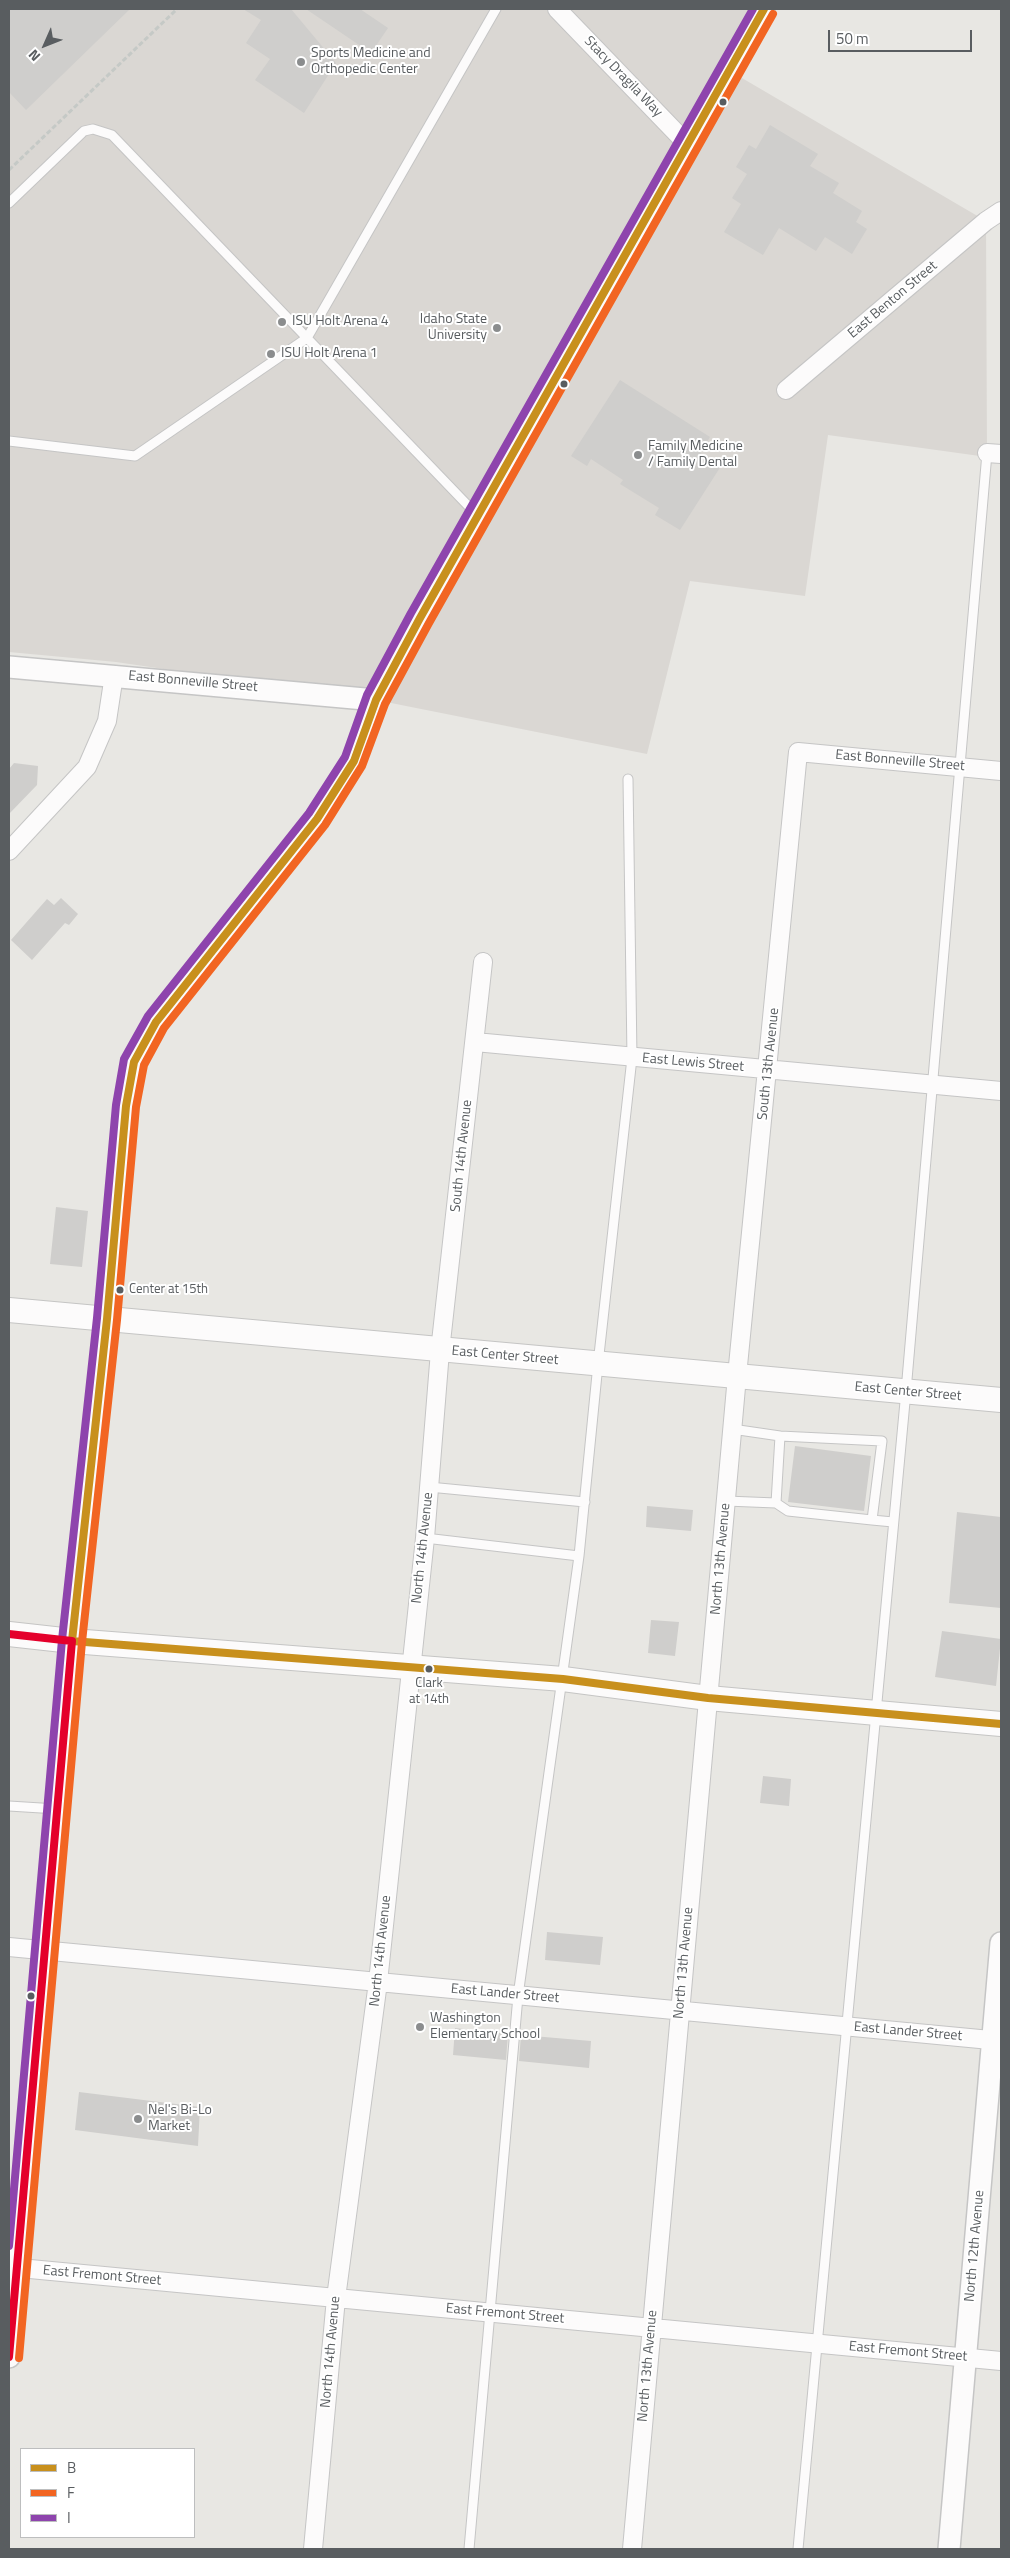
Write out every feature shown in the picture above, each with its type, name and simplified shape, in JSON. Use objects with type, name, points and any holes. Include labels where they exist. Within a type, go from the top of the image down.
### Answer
[{"type":"main road","name":"East Center Street","points":[[9,1310],[440,1351],[1001,1400]]},
{"type":"main road","points":[[9,1634],[72,1642],[563,1679],[708,1698],[1001,1724]]},
{"type":"street","name":"Stacy Dragila Way","points":[[557,9],[688,146]]},
{"type":"street","points":[[9,2357],[13,2267],[45,1951],[72,1642],[108,1319],[126,1106],[134,1062],[156,1022],[317,819],[354,762],[376,700],[477,515],[764,9]]},
{"type":"street","name":"East Benton Street","points":[[786,390],[1001,210]]},
{"type":"street","name":"East Bonneville Street","points":[[9,666],[376,700]]},
{"type":"street","points":[[9,851],[87,767],[107,720],[114,675]]},
{"type":"street","name":"East Bonneville Street","points":[[798,752],[1001,771]]},
{"type":"street","name":"South 13th Avenue","points":[[737,1376],[769,1070],[798,752]]},
{"type":"street","name":"South 14th Avenue","points":[[440,1351],[483,962]]},
{"type":"street","name":"East Lewis Street","points":[[475,1042],[1001,1091]]},
{"type":"street","name":"North 14th Avenue","points":[[312,2549],[336,2298],[378,1982],[425,1538],[440,1351]]},
{"type":"street","name":"North 13th Avenue","points":[[632,2549],[737,1376]]},
{"type":"street","name":"North 12th Avenue","points":[[949,2549],[965,2357],[997,2041],[1001,1943]]},
{"type":"street","name":"East Lander Street","points":[[9,1947],[997,2041]]},
{"type":"street","name":"East Fremont Street","points":[[13,2267],[1001,2360]]},
{"type":"lane","points":[[9,441],[135,456],[307,338],[496,9]]},
{"type":"lane","points":[[9,203],[84,131],[93,129],[112,135],[477,515]]},
{"type":"lane","points":[[798,2549],[906,1391],[959,767],[994,454]]},
{"type":"lane","points":[[469,2549],[518,1996],[579,1556],[632,1058],[628,778]]},
{"type":"lane","points":[[732,1429],[780,1436],[882,1441],[872,1520]]},
{"type":"lane","points":[[776,1503],[780,1436]]},
{"type":"lane","points":[[429,1487],[584,1502]]},
{"type":"lane","points":[[726,1501],[776,1503],[788,1511],[893,1522]]},
{"type":"lane","points":[[425,1538],[579,1556]]},
{"type":"lane","points":[[9,1806],[57,1809]]},
{"type":"path","points":[[9,170],[177,9]]},
{"type":"shaded area","name":"Idaho State University","points":[[9,9],[764,9],[730,71],[986,221],[987,457],[828,435],[805,596],[690,581],[647,754],[376,700],[116,662],[9,652]]},
{"type":"building","points":[[9,9],[130,9],[26,110],[9,92]]},
{"type":"building","name":"Sports Medicine and Orthopedic Center","points":[[243,9],[291,9],[336,63],[304,113],[255,80],[270,59],[246,43],[261,20]]},
{"type":"building","points":[[306,9],[360,9],[388,28],[371,53]]},
{"type":"building","points":[[770,125],[818,154],[810,166],[839,183],[833,193],[862,211],[856,222],[867,229],[852,254],[825,237],[816,251],[779,228],[763,255],[724,232],[741,204],[732,198],[747,174],[736,167],[749,145],[756,149]]},
{"type":"building","name":"Family Medicine / Family Dental","points":[[620,380],[710,437],[700,453],[721,466],[680,530],[655,515],[659,508],[620,484],[623,480],[591,459],[587,466],[571,456]]},
{"type":"building","points":[[14,763],[38,766],[37,785],[9,814],[9,769]]},
{"type":"building","points":[[61,898],[78,914],[69,925],[65,923],[32,960],[11,940],[47,899],[54,905]]},
{"type":"building","points":[[56,1207],[88,1211],[82,1267],[50,1264]]},
{"type":"building","points":[[795,1446],[871,1456],[864,1511],[788,1502]]},
{"type":"building","points":[[647,1506],[693,1510],[691,1531],[646,1527]]},
{"type":"building","points":[[957,1512],[1001,1517],[1001,1608],[949,1603]]},
{"type":"building","points":[[651,1620],[679,1622],[675,1656],[648,1653]]},
{"type":"building","points":[[942,1631],[1001,1639],[996,1686],[935,1677]]},
{"type":"building","points":[[763,1776],[791,1779],[789,1806],[760,1803]]},
{"type":"building","points":[[547,1932],[603,1937],[600,1965],[545,1960]]},
{"type":"building","points":[[455,2028],[508,2034],[506,2060],[453,2055]]},
{"type":"building","points":[[521,2035],[591,2041],[589,2068],[519,2061]]},
{"type":"building","name":"Nel's Bi-Lo Market","points":[[79,2092],[200,2107],[198,2146],[75,2130]]},
{"type":"transit line","name":"I","points":[[9,2246],[62,1640],[97,1318],[116,1105],[124,1059],[148,1016],[309,813],[345,757],[367,695],[411,613],[753,9]]},
{"type":"transit line","name":"B","points":[[764,9],[420,618],[376,700],[354,761],[317,819],[156,1022],[134,1062],[126,1106],[107,1319],[72,1641],[563,1679],[708,1698],[1001,1724]]},
{"type":"transit line","name":"F","points":[[19,2358],[82,1642],[117,1320],[136,1107],[144,1065],[164,1028],[325,825],[362,766],[385,704],[429,623],[773,14]]},
{"type":"transit line","points":[[9,1634],[72,1641],[9,2357]]},
{"type":"place","name":"Sports Medicine and Orthopedic Center","points":[[301,62]]},
{"type":"place","name":"ISU Holt Arena 4","points":[[282,322]]},
{"type":"place","name":"Idaho State University","points":[[497,328]]},
{"type":"place","name":"ISU Holt Arena 1","points":[[271,354]]},
{"type":"place","name":"Family Medicine / Family Dental","points":[[638,455]]},
{"type":"place","name":"Center at 15th","points":[[120,1290]]},
{"type":"place","name":"Clark at 14th","points":[[429,1669]]},
{"type":"place","name":"Washington Elementary School","points":[[420,2027]]},
{"type":"place","name":"Nel's Bi-Lo Market","points":[[138,2119]]}]
